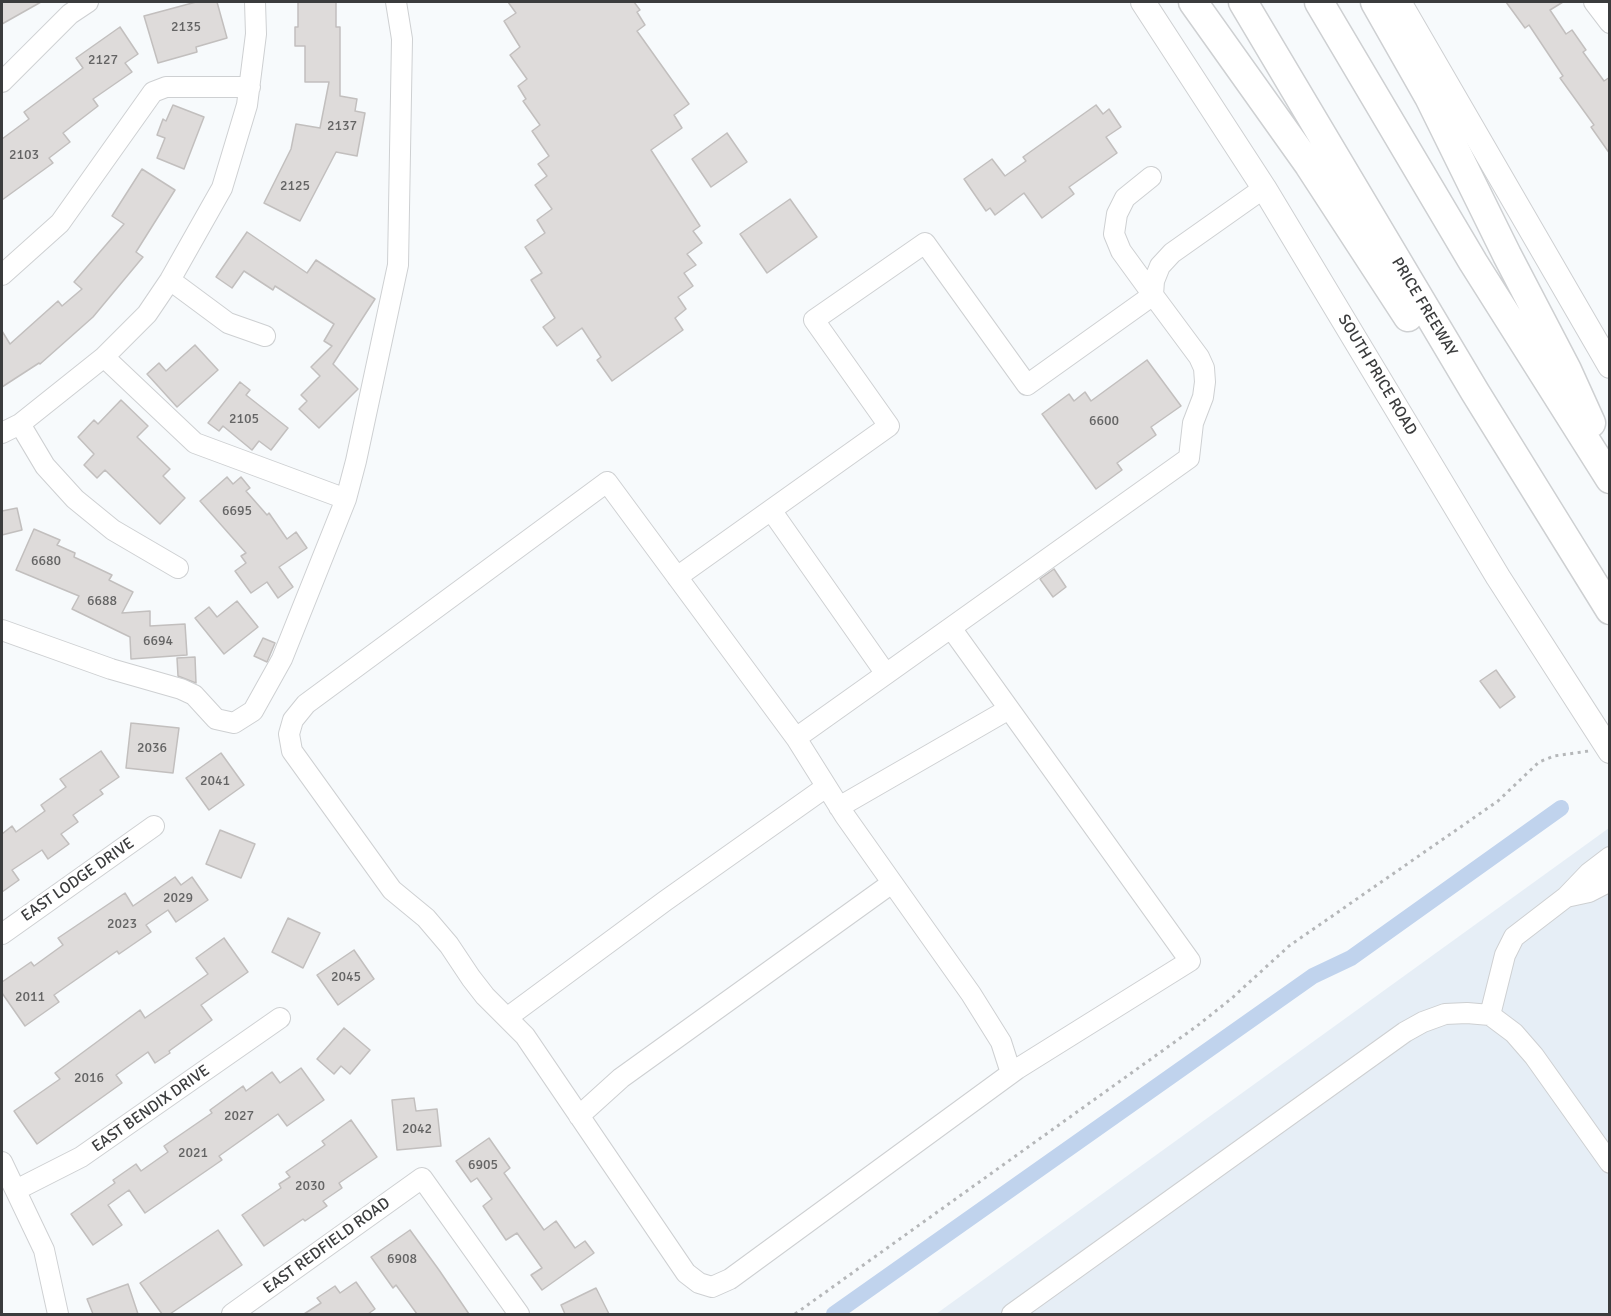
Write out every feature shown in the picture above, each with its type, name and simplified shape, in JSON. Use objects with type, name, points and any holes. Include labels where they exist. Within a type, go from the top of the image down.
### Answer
[{"type":"highway","points":[[1192,2],[1309,165],[1425,346],[1555,525]]},
{"type":"highway","name":"PRICE FREEWAY","points":[[1243,2],[1555,525],[1610,610]]},
{"type":"highway","points":[[1319,2],[1473,262],[1610,479]]},
{"type":"highway","points":[[1375,2],[1429,98],[1567,370],[1610,463]]},
{"type":"main road","name":"SOUTH PRICE ROAD","points":[[1143,2],[1264,188],[1498,577],[1607,747]]},
{"type":"main road","points":[[1399,2],[1610,366]]},
{"type":"street","points":[[2,82],[70,14],[87,2]]},
{"type":"street","points":[[2,433],[20,424],[104,357],[147,314],[170,280],[222,188],[247,105],[256,34],[255,2]]},
{"type":"street","points":[[2,630],[111,669],[181,689],[194,695],[216,719],[234,723],[253,711],[282,659],[346,499],[398,265],[402,39],[396,2]]},
{"type":"street","points":[[2,275],[60,223],[153,92],[166,87],[250,87]]},
{"type":"street","points":[[796,738],[1189,458],[1193,423],[1203,397],[1204,368],[1199,357],[1121,251],[1114,234],[1117,214],[1125,198],[1151,177]]},
{"type":"street","points":[[1153,295],[1154,281],[1160,266],[1172,253],[1264,188]]},
{"type":"street","points":[[677,577],[889,426],[814,320],[925,243],[1027,385],[1153,295]]},
{"type":"street","points":[[170,280],[228,323],[265,336]]},
{"type":"street","points":[[104,357],[195,443],[346,499]]},
{"type":"street","points":[[20,424],[45,466],[75,499],[113,530],[178,568]]},
{"type":"street","points":[[951,628],[1190,961],[1011,1073],[730,1279],[712,1287],[699,1283],[686,1273],[525,1036],[485,996],[449,945],[426,918],[392,890],[292,751],[289,734],[293,720],[306,704],[607,482],[796,738],[839,807],[971,994],[1001,1042],[1011,1073]]},
{"type":"street","points":[[771,510],[886,674]]},
{"type":"street","points":[[839,807],[1010,709]]},
{"type":"street","points":[[508,1017],[665,901],[826,787]]},
{"type":"street","name":"EAST LODGE DRIVE","points":[[2,934],[154,826]]},
{"type":"street","points":[[1490,1016],[1509,945],[1524,929],[1566,897],[1589,873],[1610,857]]},
{"type":"street","points":[[1566,897],[1589,892],[1610,881]]},
{"type":"street","points":[[579,1116],[621,1078],[892,883]]},
{"type":"street","points":[[1012,1314],[1405,1032],[1445,1014],[1467,1013],[1490,1016],[1514,1033],[1534,1056],[1610,1163]]},
{"type":"street","name":"EAST BENDIX DRIVE","points":[[16,1190],[81,1157],[280,1018]]},
{"type":"street","points":[[2,1162],[44,1250],[58,1314]]},
{"type":"street","name":"EAST REDFIELD ROAD","points":[[232,1314],[422,1178],[519,1314]]},
{"type":"path","points":[[795,1314],[1197,1026],[1232,998],[1288,946],[1498,801],[1539,762],[1554,756],[1607,747]]},
{"type":"shaded area","points":[[1609,828],[1609,1314],[936,1314]]},
{"type":"building","points":[[2,2],[41,2],[2,24]]},
{"type":"building","points":[[196,2],[217,2],[227,38],[196,47],[197,52],[158,63],[144,16]]},
{"type":"building","points":[[298,2],[336,2],[336,27],[340,27],[340,96],[357,99],[355,111],[365,113],[357,156],[336,152],[300,221],[264,203],[291,149],[296,124],[320,128],[329,82],[305,82],[305,46],[295,46]]},
{"type":"building","points":[[508,2],[634,2],[640,10],[637,12],[645,25],[637,31],[689,104],[674,115],[682,128],[651,150],[700,226],[693,231],[702,243],[687,254],[696,265],[684,273],[693,286],[678,297],[686,309],[675,318],[683,330],[612,381],[597,360],[601,357],[582,328],[557,346],[543,327],[555,318],[531,280],[542,273],[525,247],[545,233],[537,220],[552,209],[535,185],[547,176],[538,164],[549,156],[532,131],[540,125],[523,101],[526,99],[518,86],[527,79],[510,55],[520,47],[504,21],[516,13]]},
{"type":"building","points":[[1506,2],[1563,2],[1550,10],[1566,34],[1572,30],[1586,50],[1583,52],[1604,81],[1610,77],[1610,154],[1591,127],[1594,125],[1560,78],[1563,76],[1529,25],[1525,28]]},
{"type":"building","points":[[120,27],[138,54],[125,63],[132,72],[93,99],[98,106],[63,133],[70,142],[49,158],[53,163],[2,200],[2,139],[29,119],[24,112],[83,68],[76,58]]},
{"type":"building","points":[[173,105],[204,117],[184,169],[157,158],[165,138],[157,135],[163,119],[166,121]]},
{"type":"building","points":[[1096,105],[1103,114],[1109,109],[1121,127],[1106,137],[1117,153],[1069,187],[1074,194],[1042,218],[1024,193],[995,215],[990,208],[986,211],[964,179],[992,159],[1005,176],[1026,161],[1023,157]]},
{"type":"building","points":[[727,133],[747,162],[711,187],[692,159]]},
{"type":"building","points":[[142,169],[175,190],[136,252],[143,257],[93,317],[40,364],[2,387],[2,331],[10,344],[58,301],[62,306],[82,289],[74,282],[124,224],[112,216]]},
{"type":"building","points":[[790,199],[817,237],[767,273],[740,234]]},
{"type":"building","points":[[247,232],[307,273],[316,260],[375,299],[333,364],[358,389],[319,428],[299,409],[307,401],[301,395],[320,376],[311,367],[332,346],[324,341],[334,324],[275,286],[273,290],[244,271],[232,288],[216,277]]},
{"type":"building","points":[[195,345],[218,370],[177,407],[147,374],[159,363],[166,371]]},
{"type":"building","points":[[1147,360],[1181,406],[1151,427],[1156,435],[1117,463],[1122,470],[1096,489],[1042,414],[1069,394],[1074,401],[1085,392],[1091,401]]},
{"type":"building","points":[[240,382],[250,390],[246,395],[288,428],[271,450],[259,441],[252,450],[223,426],[219,431],[208,423]]},
{"type":"building","points":[[121,400],[148,426],[137,437],[170,469],[163,476],[185,498],[160,524],[105,470],[97,478],[84,465],[94,454],[78,437],[94,420],[98,424]]},
{"type":"building","points":[[227,477],[233,484],[241,477],[250,488],[246,491],[267,515],[269,513],[287,539],[296,532],[307,548],[279,567],[293,587],[278,598],[267,582],[251,593],[235,571],[246,563],[241,556],[246,553],[200,501]]},
{"type":"building","points":[[17,508],[22,530],[2,535],[2,511]]},
{"type":"building","points":[[34,529],[60,540],[57,545],[75,553],[74,557],[112,575],[109,580],[133,592],[122,613],[150,611],[150,626],[185,624],[187,655],[131,659],[130,637],[72,609],[79,596],[16,570]]},
{"type":"building","points":[[1054,569],[1066,587],[1053,597],[1040,579]]},
{"type":"building","points":[[237,601],[258,627],[224,654],[195,618],[209,607],[217,617]]},
{"type":"building","points":[[263,638],[275,643],[267,662],[254,656]]},
{"type":"building","points":[[195,657],[196,683],[178,676],[177,658]]},
{"type":"building","points":[[1496,670],[1515,697],[1500,708],[1480,681]]},
{"type":"building","points":[[131,723],[179,728],[173,773],[126,768]]},
{"type":"building","points":[[101,751],[119,777],[100,790],[103,794],[73,815],[78,822],[61,834],[69,844],[48,859],[42,850],[12,870],[19,880],[2,892],[2,834],[12,826],[16,832],[45,811],[41,805],[66,787],[60,779]]},
{"type":"building","points":[[221,753],[244,785],[209,810],[186,778]]},
{"type":"building","points":[[220,830],[255,844],[241,878],[206,864]]},
{"type":"building","points":[[175,877],[181,885],[192,877],[208,900],[176,922],[168,910],[146,925],[151,932],[119,954],[117,951],[54,995],[59,1002],[25,1026],[2,993],[2,982],[31,962],[34,966],[63,945],[58,938],[125,893],[133,906]]},
{"type":"building","points":[[288,918],[320,933],[303,968],[272,952]]},
{"type":"building","points":[[224,938],[248,972],[201,1005],[212,1020],[155,1063],[148,1052],[116,1075],[122,1083],[37,1144],[14,1111],[60,1079],[55,1073],[140,1010],[145,1018],[208,974],[196,958]]},
{"type":"building","points":[[354,950],[374,979],[338,1005],[317,975]]},
{"type":"building","points":[[344,1028],[370,1050],[350,1074],[341,1066],[334,1074],[317,1059]]},
{"type":"building","points":[[301,1068],[324,1100],[287,1126],[278,1114],[219,1156],[222,1160],[145,1213],[129,1190],[108,1205],[122,1225],[93,1245],[71,1214],[115,1183],[113,1180],[136,1164],[141,1171],[168,1152],[164,1146],[212,1113],[210,1110],[243,1086],[246,1091],[272,1072],[280,1083]]},
{"type":"building","points":[[414,1098],[416,1111],[437,1109],[441,1146],[397,1150],[392,1100]]},
{"type":"building","points":[[351,1120],[377,1157],[339,1183],[342,1188],[323,1201],[327,1206],[305,1221],[303,1219],[264,1246],[242,1215],[281,1188],[279,1184],[290,1177],[286,1172],[325,1145],[322,1141]]},
{"type":"building","points":[[489,1138],[510,1168],[504,1173],[544,1230],[556,1221],[575,1248],[585,1241],[594,1253],[542,1290],[531,1275],[542,1268],[517,1233],[506,1240],[483,1206],[492,1199],[477,1178],[471,1182],[456,1161]]},
{"type":"building","points":[[218,1230],[242,1265],[170,1314],[162,1314],[140,1283]]},
{"type":"building","points":[[410,1230],[469,1314],[417,1314],[396,1285],[393,1288],[371,1257]]},
{"type":"building","points":[[356,1282],[375,1309],[368,1314],[304,1314],[321,1303],[317,1298],[335,1286],[340,1293]]},
{"type":"building","points":[[128,1284],[138,1314],[93,1314],[87,1299]]},
{"type":"building","points":[[596,1288],[609,1314],[565,1314],[561,1305]]},
{"type":"waterway","points":[[834,1314],[1313,976],[1351,958],[1561,808]]}]
